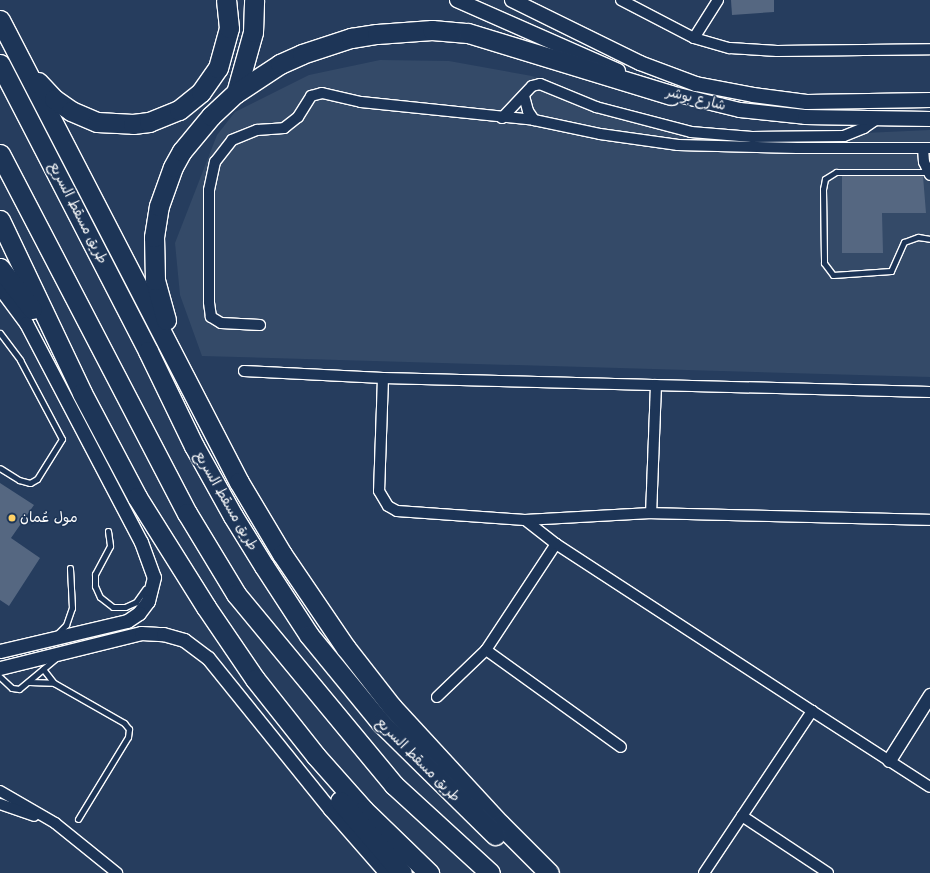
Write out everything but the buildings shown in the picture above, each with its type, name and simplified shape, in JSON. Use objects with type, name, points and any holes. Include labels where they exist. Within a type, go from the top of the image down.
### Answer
[{"type":"highway","points":[[0,17],[36,80],[54,99],[81,116],[97,122],[133,124],[149,122],[178,110],[213,79],[223,56],[229,28],[226,0]]},
{"type":"highway","points":[[236,93],[253,32],[254,0]]},
{"type":"highway","points":[[0,20],[239,482],[282,554],[392,707],[500,824],[549,873]]},
{"type":"highway","points":[[219,441],[158,298],[153,264],[154,237],[159,206],[182,150],[211,116],[236,93],[280,64],[320,47],[377,34],[432,30],[468,32],[671,94]]},
{"type":"highway","name":"طريق مسقط السريع","points":[[0,64],[148,351],[194,446],[233,516],[309,635],[381,723],[432,776],[487,828],[543,873]]},
{"type":"highway","points":[[0,154],[187,513],[236,594],[394,785],[490,873]]},
{"type":"highway","points":[[1,221],[82,393],[137,497],[255,679],[316,756],[364,810],[429,873]]},
{"type":"highway","points":[[0,268],[25,298],[66,373],[82,393]]},
{"type":"highway","points":[[255,679],[272,714],[293,746],[402,873]]},
{"type":"main road","name":"شارع بوشر","points":[[457,0],[671,94],[740,110],[805,117],[930,119]]},
{"type":"main road","name":"شارع بوشر","points":[[512,0],[640,63],[696,84],[752,95],[807,102],[930,100]]},
{"type":"street","points":[[621,0],[694,38],[730,48],[777,51],[930,49]]},
{"type":"street","points":[[694,38],[718,0]]},
{"type":"street","points":[[502,118],[532,86],[540,84],[596,107],[676,130],[752,137],[844,136],[864,128],[877,119]]},
{"type":"street","points":[[260,325],[221,323],[211,317],[209,302],[209,190],[215,162],[232,140],[257,130],[284,128],[298,117],[311,96],[322,93],[361,102],[502,118],[534,120],[600,134],[678,145],[927,148],[929,173]]},
{"type":"street","points":[[524,96],[528,112],[534,120]]},
{"type":"street","points":[[0,288],[26,323],[141,542],[154,577],[152,594],[139,613],[120,623],[45,642],[0,650]]},
{"type":"street","points":[[244,371],[383,378],[930,392]]},
{"type":"street","points":[[383,378],[379,491],[388,506],[398,511],[525,520],[651,513],[930,520]]},
{"type":"street","points":[[651,513],[656,385]]},
{"type":"street","points":[[525,520],[556,544],[930,787]]},
{"type":"street","points":[[438,697],[486,650],[556,544]]},
{"type":"street","points":[[0,668],[148,633],[170,635],[191,644],[208,658],[330,809],[386,873]]},
{"type":"street","points":[[486,650],[621,747]]},
{"type":"street","points":[[889,760],[930,695]]},
{"type":"street","points":[[704,873],[812,711]]},
{"type":"street","points":[[0,791],[55,823],[117,873]]},
{"type":"street","points":[[0,804],[55,823]]},
{"type":"street","points":[[742,816],[828,873]]},
{"type":"lane","points":[[929,173],[836,172],[825,179],[823,189],[824,264],[834,275],[891,271],[904,242],[918,237],[930,238]]},
{"type":"lane","points":[[0,333],[20,360],[62,439],[38,479],[30,483],[19,480],[0,468]]},
{"type":"lane","points":[[108,531],[110,546],[97,569],[95,580],[100,597],[113,607],[131,605],[144,592],[148,574],[140,551],[141,542]]},
{"type":"lane","points":[[45,642],[61,630],[71,614],[73,602],[70,568]]},
{"type":"lane","points":[[0,677],[15,689],[22,688],[63,653]]},
{"type":"lane","points":[[43,669],[54,684]]},
{"type":"lane","points":[[29,682],[54,684],[124,723],[129,730],[128,737],[78,819]]},
{"type":"shaded area","points":[[380,60],[449,61],[532,76],[664,124],[798,136],[930,130],[930,377],[202,356],[180,295],[175,243],[217,135],[235,112],[309,75]]},
{"type":"place","name":"مول عُمان","points":[[12,518]]}]
